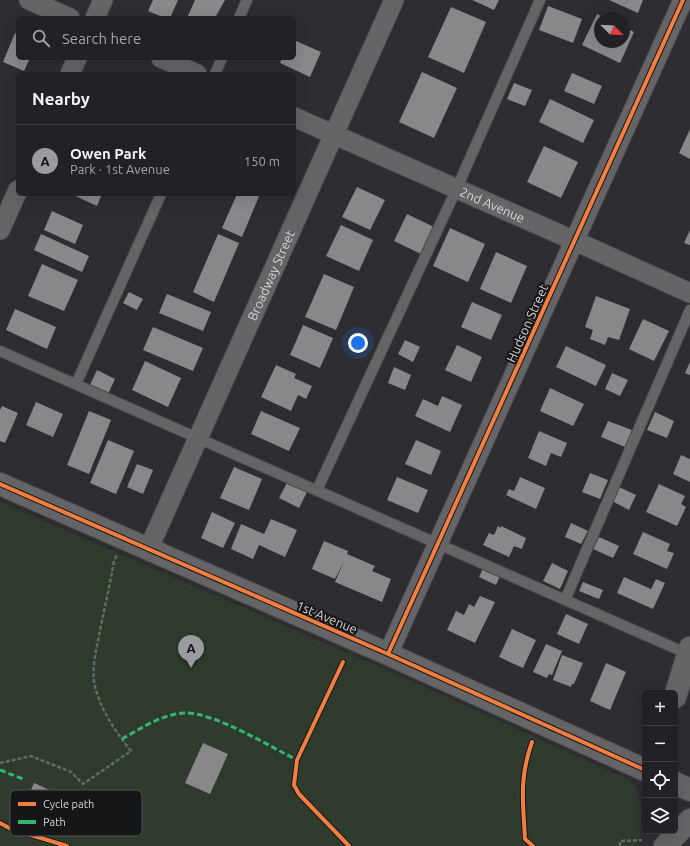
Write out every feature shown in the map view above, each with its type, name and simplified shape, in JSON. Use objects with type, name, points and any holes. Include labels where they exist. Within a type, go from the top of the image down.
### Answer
[{"type":"street","points":[[29,0],[65,16]]},
{"type":"street","points":[[96,16],[103,0]]},
{"type":"street","name":"Broadway Street","points":[[148,550],[394,0]]},
{"type":"street","name":"Hudson Street","points":[[388,654],[439,545],[683,0]]},
{"type":"street","points":[[71,72],[76,60]]},
{"type":"street","points":[[166,60],[192,72]]},
{"type":"street","name":"2nd Avenue","points":[[296,118],[690,293]]},
{"type":"street","points":[[0,230],[16,194]]},
{"type":"street","name":"1st Avenue","points":[[0,484],[388,654],[642,769]]},
{"type":"street","points":[[677,690],[689,651]]},
{"type":"street","points":[[678,785],[690,790]]},
{"type":"street","points":[[665,846],[690,820]]},
{"type":"street","points":[[663,834],[665,846]]},
{"type":"lane","points":[[240,16],[247,0]]},
{"type":"lane","points":[[317,490],[456,190],[540,0]]},
{"type":"lane","points":[[216,72],[221,60]]},
{"type":"lane","points":[[76,384],[160,196]]},
{"type":"lane","points":[[565,600],[690,310]]},
{"type":"lane","points":[[0,351],[565,600],[689,651]]},
{"type":"path","points":[[0,763],[31,756],[71,772],[82,784],[131,751],[122,739],[102,705],[94,681],[96,650],[114,562],[118,553]]},
{"type":"path","points":[[620,846],[620,841],[642,840]]},
{"type":"green space","points":[[0,502],[407,679],[629,780],[635,787],[638,794],[641,811],[639,846],[0,846]]},
{"type":"building","points":[[153,0],[178,0],[171,16],[160,16],[148,11]]},
{"type":"building","points":[[195,0],[225,0],[216,16],[188,16]]},
{"type":"building","points":[[472,0],[499,0],[494,10]]},
{"type":"building","points":[[609,0],[643,0],[638,13]]},
{"type":"building","points":[[548,6],[582,19],[573,43],[539,30]]},
{"type":"building","points":[[451,7],[486,22],[464,73],[428,57]]},
{"type":"building","points":[[594,20],[594,48],[627,48],[620,63],[582,45]]},
{"type":"building","points":[[630,30],[634,32],[630,41]]},
{"type":"building","points":[[15,33],[16,60],[29,60],[24,71],[3,62]]},
{"type":"building","points":[[296,41],[321,52],[310,77],[280,63],[281,60],[296,60]]},
{"type":"building","points":[[422,72],[457,88],[434,138],[399,122]]},
{"type":"building","points":[[572,73],[602,86],[594,104],[564,91]]},
{"type":"building","points":[[514,83],[532,90],[525,106],[507,99]]},
{"type":"building","points":[[550,99],[594,120],[583,143],[539,122]]},
{"type":"building","points":[[690,129],[690,159],[679,153]]},
{"type":"building","points":[[544,146],[578,162],[561,198],[527,182]]},
{"type":"building","points":[[357,187],[385,200],[370,230],[342,217]]},
{"type":"building","points":[[75,196],[101,196],[97,206]]},
{"type":"building","points":[[236,196],[259,196],[242,237],[222,228]]},
{"type":"building","points":[[52,211],[83,225],[75,244],[44,230]]},
{"type":"building","points":[[407,214],[434,227],[421,254],[394,241]]},
{"type":"building","points":[[341,225],[373,240],[359,271],[326,256]]},
{"type":"building","points":[[450,228],[485,244],[468,282],[433,266]]},
{"type":"building","points":[[690,230],[690,245],[684,243]]},
{"type":"building","points":[[41,234],[89,256],[82,272],[34,250]]},
{"type":"building","points":[[218,234],[239,243],[214,302],[193,292]]},
{"type":"building","points":[[496,252],[527,266],[511,303],[480,289]]},
{"type":"building","points":[[42,264],[78,280],[64,311],[28,296]]},
{"type":"building","points":[[324,274],[354,287],[336,330],[305,317]]},
{"type":"building","points":[[129,292],[143,299],[137,310],[123,303]]},
{"type":"building","points":[[167,294],[211,312],[203,331],[159,313]]},
{"type":"building","points":[[596,296],[630,309],[619,340],[608,337],[605,345],[590,339],[593,330],[585,327]]},
{"type":"building","points":[[472,302],[502,315],[491,340],[461,327]]},
{"type":"building","points":[[15,309],[56,327],[47,349],[6,330]]},
{"type":"building","points":[[643,319],[669,331],[654,361],[629,349]]},
{"type":"building","points":[[303,325],[333,338],[320,368],[290,355]]},
{"type":"building","points":[[153,327],[203,348],[193,371],[143,350]]},
{"type":"building","points":[[405,340],[420,347],[413,362],[398,354]]},
{"type":"building","points":[[457,345],[482,357],[471,382],[445,370]]},
{"type":"building","points":[[566,346],[606,365],[596,386],[556,367]]},
{"type":"building","points":[[145,361],[181,378],[168,407],[132,390]]},
{"type":"building","points":[[690,362],[690,375],[685,373]]},
{"type":"building","points":[[276,365],[296,374],[294,378],[312,386],[306,399],[298,395],[291,411],[261,397]]},
{"type":"building","points":[[394,367],[411,375],[405,390],[388,383]]},
{"type":"building","points":[[97,370],[115,379],[108,394],[90,385]]},
{"type":"building","points":[[612,373],[628,380],[620,396],[605,389]]},
{"type":"building","points":[[550,388],[584,404],[573,426],[540,411]]},
{"type":"building","points":[[442,396],[462,405],[450,432],[415,416],[423,399],[438,406]]},
{"type":"building","points":[[36,402],[63,414],[53,437],[26,425]]},
{"type":"building","points":[[2,406],[18,413],[5,443],[0,441],[0,410]]},
{"type":"building","points":[[89,411],[111,420],[89,474],[67,465]]},
{"type":"building","points":[[261,411],[300,428],[289,451],[251,434]]},
{"type":"building","points":[[655,412],[674,421],[667,438],[647,430]]},
{"type":"building","points":[[608,421],[632,430],[625,447],[601,437]]},
{"type":"building","points":[[539,431],[567,443],[561,457],[551,453],[546,466],[528,458]]},
{"type":"building","points":[[108,440],[134,451],[116,494],[90,483]]},
{"type":"building","points":[[416,440],[441,451],[431,475],[405,464]]},
{"type":"building","points":[[681,455],[690,459],[690,482],[673,474]]},
{"type":"building","points":[[137,464],[153,470],[143,494],[127,487]]},
{"type":"building","points":[[234,467],[262,479],[249,510],[220,498]]},
{"type":"building","points":[[590,473],[608,480],[600,499],[582,492]]},
{"type":"building","points":[[397,477],[428,490],[418,513],[387,500]]},
{"type":"building","points":[[520,477],[545,488],[536,509],[506,495],[509,489],[514,491]]},
{"type":"building","points":[[287,483],[307,492],[299,508],[279,498]]},
{"type":"building","points":[[659,484],[685,496],[681,504],[686,507],[677,526],[646,512]]},
{"type":"building","points":[[619,487],[636,495],[629,510],[612,501]]},
{"type":"building","points":[[212,512],[235,523],[223,548],[201,538]]},
{"type":"building","points":[[271,519],[297,530],[285,557],[259,545],[253,559],[231,549],[241,524],[264,534]]},
{"type":"building","points":[[571,523],[588,531],[581,544],[565,537]]},
{"type":"building","points":[[498,526],[526,538],[522,549],[514,546],[509,557],[483,545],[489,533],[494,535]]},
{"type":"building","points":[[643,532],[670,544],[667,551],[674,553],[667,569],[633,554]]},
{"type":"building","points":[[599,537],[619,546],[613,558],[593,549]]},
{"type":"building","points":[[324,541],[348,551],[347,554],[375,566],[372,571],[391,579],[382,602],[335,582],[344,561],[335,579],[312,569]]},
{"type":"building","points":[[552,563],[568,571],[560,589],[543,581]]},
{"type":"building","points":[[483,568],[500,576],[496,585],[479,577]]},
{"type":"building","points":[[624,577],[651,589],[656,579],[665,583],[653,609],[617,593]]},
{"type":"building","points":[[583,582],[603,590],[599,599],[579,591]]},
{"type":"building","points":[[480,596],[495,602],[475,643],[447,630],[456,611],[464,615],[469,604],[474,607]]},
{"type":"building","points":[[566,614],[588,624],[579,644],[557,634]]},
{"type":"building","points":[[512,629],[536,640],[523,668],[499,657]]},
{"type":"building","points":[[546,644],[562,651],[552,675],[549,674],[547,678],[533,672]]},
{"type":"building","points":[[562,655],[583,663],[574,684],[572,684],[571,687],[553,680]]},
{"type":"building","points":[[606,663],[626,672],[610,710],[590,701]]},
{"type":"building","points":[[203,743],[228,754],[210,794],[185,783]]},
{"type":"building","points":[[34,783],[50,790],[31,790]]},
{"type":"marked path","points":[[122,739],[159,719],[176,714],[196,714],[226,724],[297,760]]},
{"type":"marked path","points":[[0,770],[23,779]]},
{"type":"cycle path","points":[[388,654],[683,0]]},
{"type":"cycle path","points":[[0,484],[388,654],[642,769]]},
{"type":"cycle path","points":[[343,662],[297,760],[294,785],[299,794],[349,846]]},
{"type":"cycle path","points":[[532,742],[525,767],[523,801],[525,839],[533,846]]},
{"type":"cycle path","points":[[0,823],[10,828]]},
{"type":"cycle path","points":[[34,836],[67,846]]},
{"type":"place","name":"Owen Park","points":[[191,668]]}]
